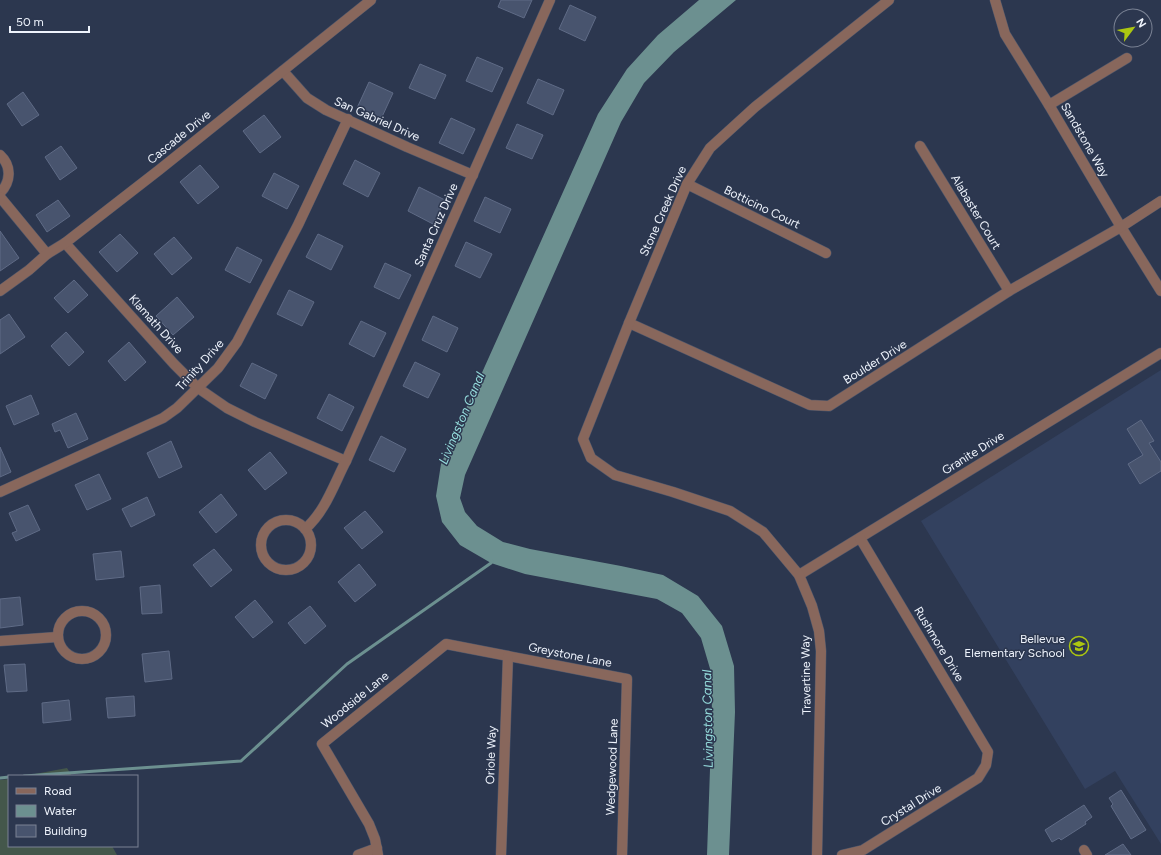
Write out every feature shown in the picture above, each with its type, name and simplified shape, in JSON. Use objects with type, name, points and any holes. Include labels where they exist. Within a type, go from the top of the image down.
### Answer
[{"type":"street","name":"Cascade Drive","points":[[0,291],[29,270],[47,254],[66,243],[371,0]]},
{"type":"street","name":"Santa Cruz Drive","points":[[305,529],[313,522],[322,510],[346,461],[550,0]]},
{"type":"street","name":"Stone Creek Drive","points":[[590,458],[583,439],[629,323],[687,184],[710,148],[732,127],[889,0]]},
{"type":"street","name":"Sandstone Way","points":[[995,0],[1005,34],[1161,291]]},
{"type":"street","points":[[1049,105],[1127,58]]},
{"type":"street","name":"San Gabriel Drive","points":[[283,71],[307,98],[326,110],[407,147],[473,174]]},
{"type":"street","name":"Trinity Drive","points":[[0,492],[163,418],[178,408],[218,368],[237,342],[298,225],[348,119]]},
{"type":"street","name":"Alabaster Court","points":[[920,146],[1009,292]]},
{"type":"street","points":[[0,155],[6,163],[9,172],[8,180],[0,193]]},
{"type":"street","name":"Botticino Court","points":[[687,184],[826,253]]},
{"type":"street","points":[[0,197],[47,254]]},
{"type":"street","name":"Boulder Drive","points":[[629,323],[810,406],[829,406],[1009,292],[1121,227],[1161,201]]},
{"type":"street","name":"Klamath Drive","points":[[66,243],[174,364],[198,388],[227,408],[255,422],[346,461]]},
{"type":"street","name":"Granite Drive","points":[[799,575],[1161,353]]},
{"type":"street","name":"Travertine Way","points":[[590,458],[615,475],[730,511],[763,532],[799,575],[812,606],[819,632],[821,651],[817,855]]},
{"type":"street","points":[[287,520],[293,521],[305,529],[310,537],[311,547],[309,555],[297,568],[282,570],[266,561],[262,553],[262,538],[266,530],[272,524],[278,521],[287,520]]},
{"type":"street","name":"Rushmore Drive","points":[[860,538],[988,752],[986,765]]},
{"type":"street","points":[[84,610],[99,618],[104,625],[106,642],[96,655],[88,659],[79,660],[64,652],[59,645],[57,637],[58,628],[61,621],[67,615],[75,611],[84,610]]},
{"type":"street","points":[[0,641],[57,637]]},
{"type":"street","name":"Greystone Lane","points":[[446,644],[628,680]]},
{"type":"street","name":"Woodside Lane","points":[[377,851],[365,817],[322,744],[446,644]]},
{"type":"street","name":"Oriole Way","points":[[501,855],[508,656]]},
{"type":"street","name":"Wedgewood Lane","points":[[622,855],[628,680]]},
{"type":"street","name":"Crystal Drive","points":[[842,855],[863,850],[877,842],[978,778],[986,765]]},
{"type":"street","points":[[358,855],[377,851]]},
{"type":"shaded area","name":"Bellevue Elementary School","points":[[1161,370],[1161,844],[1115,771],[1085,789],[921,521]]},
{"type":"shaded area","points":[[67,768],[71,775],[29,775]]},
{"type":"shaded area","points":[[8,779],[8,847],[113,847],[117,855],[0,855],[0,780]]},
{"type":"water","points":[[699,0],[736,0],[674,52],[644,83],[621,122],[465,475],[460,498],[465,512],[477,526],[503,542],[530,549],[663,575],[698,596],[722,626],[734,666],[735,712],[729,855],[707,855],[712,712],[711,672],[701,638],[682,613],[657,599],[525,574],[491,563],[460,545],[442,522],[436,496],[441,464],[598,114],[627,69],[658,35]]},
{"type":"building","points":[[501,0],[532,0],[524,18],[498,7]]},
{"type":"building","points":[[570,5],[596,17],[585,41],[559,29]]},
{"type":"building","points":[[477,57],[503,68],[492,92],[466,81]]},
{"type":"building","points":[[420,64],[446,75],[435,99],[409,88]]},
{"type":"building","points":[[538,79],[564,90],[553,115],[527,103]]},
{"type":"building","points":[[369,82],[393,93],[381,119],[357,108]]},
{"type":"building","points":[[23,92],[39,115],[22,126],[7,104]]},
{"type":"building","points":[[264,115],[281,137],[260,153],[243,131]]},
{"type":"building","points":[[451,118],[475,129],[463,154],[439,143]]},
{"type":"building","points":[[517,124],[543,135],[532,159],[506,148]]},
{"type":"building","points":[[61,146],[77,168],[60,180],[45,157]]},
{"type":"building","points":[[355,160],[380,173],[368,197],[343,184]]},
{"type":"building","points":[[200,165],[219,187],[198,204],[180,182]]},
{"type":"building","points":[[274,173],[299,186],[287,209],[262,196]]},
{"type":"building","points":[[419,187],[445,200],[433,224],[408,211]]},
{"type":"building","points":[[485,197],[511,209],[500,233],[474,221]]},
{"type":"building","points":[[58,200],[70,216],[47,232],[36,215]]},
{"type":"building","points":[[0,231],[19,258],[0,271]]},
{"type":"building","points":[[120,234],[138,253],[117,272],[99,252]]},
{"type":"building","points":[[318,234],[343,246],[331,270],[306,257]]},
{"type":"building","points":[[174,237],[192,258],[172,275],[154,254]]},
{"type":"building","points":[[466,242],[492,254],[480,278],[455,266]]},
{"type":"building","points":[[237,247],[262,260],[250,283],[225,270]]},
{"type":"building","points":[[385,263],[411,275],[399,299],[374,287]]},
{"type":"building","points":[[74,280],[88,295],[68,313],[54,298]]},
{"type":"building","points":[[289,290],[314,302],[302,326],[277,314]]},
{"type":"building","points":[[177,297],[194,317],[173,335],[156,316]]},
{"type":"building","points":[[9,314],[25,337],[0,354],[0,320]]},
{"type":"building","points":[[433,316],[458,328],[447,352],[422,340]]},
{"type":"building","points":[[361,321],[386,333],[374,357],[349,344]]},
{"type":"building","points":[[66,332],[84,352],[69,366],[51,346]]},
{"type":"building","points":[[129,342],[146,362],[125,381],[108,361]]},
{"type":"building","points":[[415,362],[440,374],[428,398],[403,386]]},
{"type":"building","points":[[252,363],[277,375],[265,399],[240,386]]},
{"type":"building","points":[[329,394],[354,407],[342,431],[317,418]]},
{"type":"building","points":[[31,395],[39,414],[14,425],[6,406]]},
{"type":"building","points":[[76,413],[88,439],[68,448],[60,430],[55,432],[52,424]]},
{"type":"building","points":[[1141,420],[1154,441],[1149,443],[1161,462],[1161,471],[1140,484],[1128,464],[1143,455],[1127,429]]},
{"type":"building","points":[[381,436],[406,449],[394,472],[369,460]]},
{"type":"building","points":[[171,441],[182,467],[159,478],[147,453]]},
{"type":"building","points":[[0,447],[11,472],[0,477]]},
{"type":"building","points":[[270,452],[287,473],[265,490],[248,470]]},
{"type":"building","points":[[99,474],[111,499],[87,510],[75,485]]},
{"type":"building","points":[[221,494],[237,515],[216,533],[199,512]]},
{"type":"building","points":[[147,497],[155,515],[131,527],[122,509]]},
{"type":"building","points":[[28,505],[40,530],[16,541],[12,533],[17,531],[9,513]]},
{"type":"building","points":[[365,511],[383,532],[362,549],[344,528]]},
{"type":"building","points":[[214,549],[232,570],[211,587],[193,565]]},
{"type":"building","points":[[121,551],[124,577],[96,580],[93,554]]},
{"type":"building","points":[[359,564],[376,585],[355,602],[338,582]]},
{"type":"building","points":[[160,585],[162,613],[142,614],[140,587]]},
{"type":"building","points":[[20,597],[23,625],[0,628],[0,599]]},
{"type":"building","points":[[255,600],[273,622],[253,638],[235,617]]},
{"type":"building","points":[[310,606],[326,626],[305,644],[288,623]]},
{"type":"building","points":[[169,651],[172,679],[145,682],[142,654]]},
{"type":"building","points":[[25,664],[27,691],[7,692],[4,665]]},
{"type":"building","points":[[134,696],[135,716],[108,718],[106,698]]},
{"type":"building","points":[[69,700],[71,720],[43,723],[42,703]]},
{"type":"building","points":[[1121,790],[1146,830],[1131,839],[1111,806],[1113,804],[1109,798]]},
{"type":"building","points":[[1084,805],[1092,817],[1085,822],[1086,824],[1061,840],[1059,838],[1052,842],[1045,830]]},
{"type":"building","points":[[1123,844],[1131,855],[1105,855]]},
{"type":"waterway","points":[[38,775],[241,761],[347,664],[492,561]]},
{"type":"waterway","points":[[0,778],[8,777]]},
{"type":"place","name":"Bellevue Elementary School","points":[[1079,646]]},
{"type":"water label","name":"Livingston Canal","points":[[461,418]]},
{"type":"water label","name":"Livingston Canal","points":[[707,719]]}]
